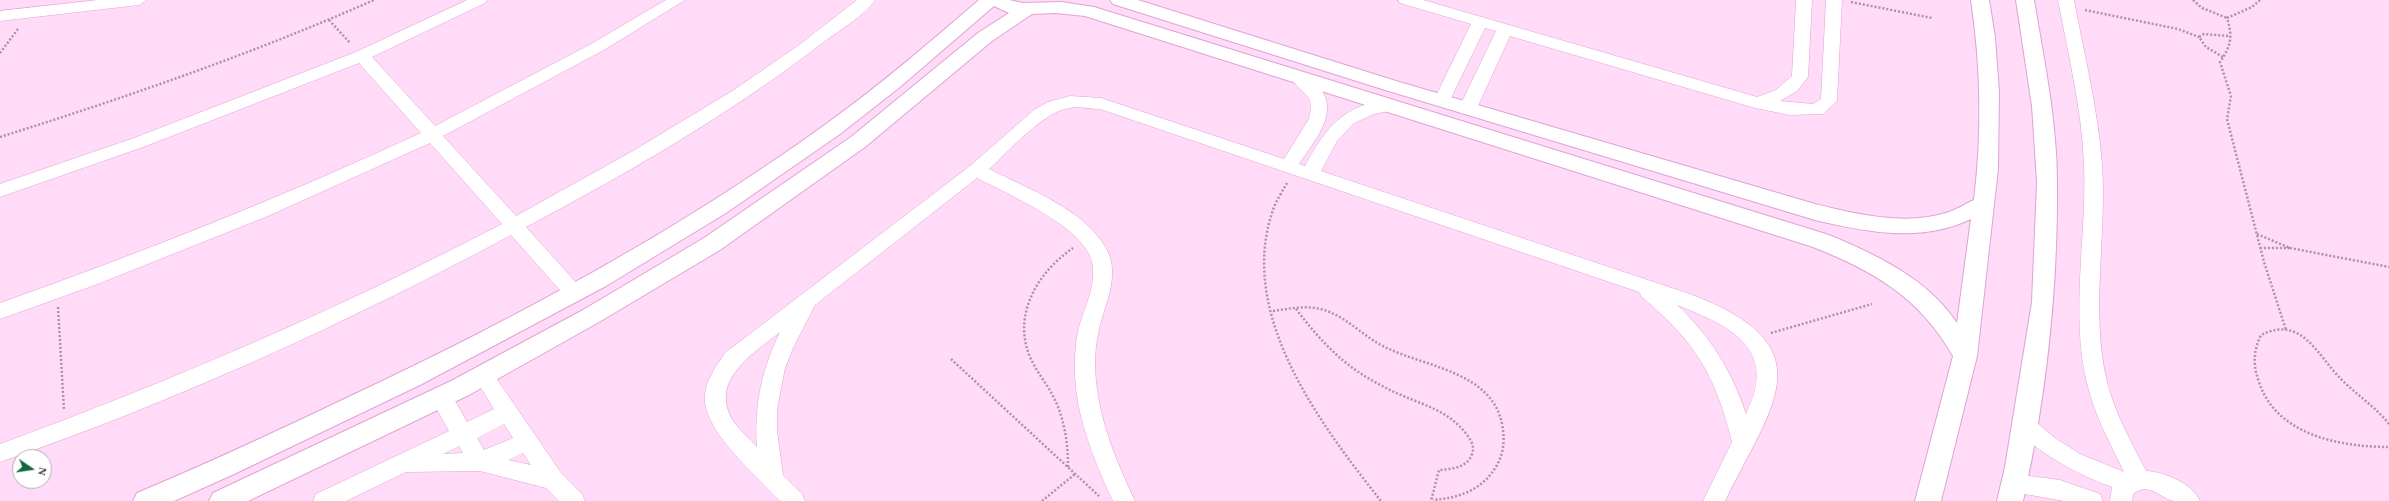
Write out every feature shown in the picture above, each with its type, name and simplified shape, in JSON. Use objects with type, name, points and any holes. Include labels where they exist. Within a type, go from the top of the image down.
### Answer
[{"type":"street","points":[[30,14],[41,0]]},
{"type":"street","points":[[0,16],[30,14],[140,0]]},
{"type":"street","points":[[0,191],[140,142],[362,56],[479,0]]},
{"type":"street","points":[[0,311],[57,291],[304,194],[432,135],[554,73],[677,0]]},
{"type":"street","points":[[0,453],[65,429],[249,355],[397,287],[515,227],[678,133],[767,77],[838,25],[867,0]]},
{"type":"street","points":[[146,501],[201,478],[460,355],[574,292],[690,225],[833,129],[947,38],[990,0]]},
{"type":"street","points":[[997,0],[1010,8],[1036,4],[1088,11],[1821,241],[1861,257],[1905,283],[1941,317],[1965,356]]},
{"type":"street","points":[[1119,0],[1468,108],[1815,212],[1863,224],[1910,226],[1952,219],[1983,204]]},
{"type":"street","points":[[1406,0],[1755,102],[1790,109],[1817,110],[1829,101],[1841,1]]},
{"type":"street","points":[[1755,102],[1784,94],[1794,86],[1800,77],[1804,0]]},
{"type":"street","points":[[1928,501],[1945,440],[1965,356],[1988,169],[1990,92],[1986,37],[1980,0]]},
{"type":"street","points":[[2025,0],[2042,106],[2047,182],[2043,302],[2012,492],[2060,490],[2092,501]]},
{"type":"street","points":[[2066,3],[2088,120],[2094,185],[2092,326],[2094,368],[2129,488]]},
{"type":"street","points":[[222,501],[440,398],[483,376],[591,316],[712,244],[858,142],[985,37],[1036,4]]},
{"type":"street","points":[[1442,100],[1480,22]]},
{"type":"street","points":[[1468,108],[1505,29]]},
{"type":"street","points":[[362,56],[574,292]]},
{"type":"street","points":[[1800,77],[1830,84]]},
{"type":"street","points":[[1298,170],[1321,110],[1316,92],[1299,78]]},
{"type":"street","points":[[794,501],[727,429],[718,413],[716,395],[721,377],[732,359],[976,170],[1040,114],[1054,106],[1086,102],[1101,104],[1638,284],[1711,309],[1731,319],[1753,339],[1761,349],[1768,366],[1770,383],[1765,398],[1714,501]]},
{"type":"street","points":[[1298,170],[1348,118],[1366,109],[1388,106]]},
{"type":"street","points":[[976,170],[1074,224],[1089,239],[1099,253],[1103,270],[1100,296],[1088,332],[1085,371],[1091,411],[1104,452],[1124,501]]},
{"type":"street","points":[[1638,284],[1682,321],[1701,343],[1716,366],[1736,409],[1743,442]]},
{"type":"street","points":[[774,479],[766,443],[765,423],[767,396],[773,368],[784,343],[814,295]]},
{"type":"street","points":[[483,376],[509,412],[553,480],[574,501]]},
{"type":"street","points":[[440,398],[480,462]]},
{"type":"street","points":[[324,501],[405,464],[509,412]]},
{"type":"street","points":[[2024,425],[2054,450],[2071,460],[2109,477],[2129,488],[2165,484],[2189,501]]},
{"type":"street","points":[[480,462],[527,440]]},
{"type":"street","points":[[405,464],[480,462],[553,480]]},
{"type":"path","points":[[0,137],[189,75],[330,20],[374,0]]},
{"type":"path","points":[[2194,0],[2202,8],[2227,18],[2252,7],[2260,0]]},
{"type":"path","points":[[1841,1],[1932,18]]},
{"type":"path","points":[[2066,3],[2178,30],[2199,37],[2208,49],[2223,57]]},
{"type":"path","points":[[0,53],[30,14]]},
{"type":"path","points":[[2227,18],[2231,31],[2229,36],[2230,47],[2220,62],[2231,96],[2227,112],[2228,119],[2256,234],[2286,330]]},
{"type":"path","points":[[330,20],[362,56]]},
{"type":"path","points":[[2199,37],[2204,34],[2229,36]]},
{"type":"path","points":[[1298,170],[1278,198],[1270,217],[1264,243],[1264,272],[1273,311],[1282,343],[1301,386],[1327,430],[1381,501]]},
{"type":"path","points":[[2256,234],[2290,248]]},
{"type":"path","points":[[1068,468],[1066,434],[1058,406],[1027,349],[1024,327],[1026,306],[1035,286],[1049,267],[1067,252],[1089,239]]},
{"type":"path","points":[[2260,248],[2290,248],[2389,267]]},
{"type":"path","points":[[57,291],[65,429]]},
{"type":"path","points":[[1753,339],[1872,304]]},
{"type":"path","points":[[1273,311],[1296,308],[1321,309],[1333,313],[1374,342],[1395,353],[1442,368],[1465,379],[1485,394],[1496,408],[1503,423],[1505,439],[1503,455],[1496,469],[1485,482],[1470,492],[1453,498],[1432,501],[1438,470],[1461,468],[1469,461],[1473,452],[1473,442],[1467,433],[1452,417],[1442,410],[1393,392],[1351,366],[1316,335],[1296,308]]},
{"type":"path","points":[[2389,424],[2374,407],[2332,370],[2320,351],[2310,342],[2286,330],[2272,330],[2261,335],[2254,351],[2257,380],[2261,395],[2271,409],[2285,421],[2308,433],[2329,440],[2389,447]]},
{"type":"path","points":[[951,359],[1104,501]]},
{"type":"path","points":[[1042,501],[1075,474]]}]
